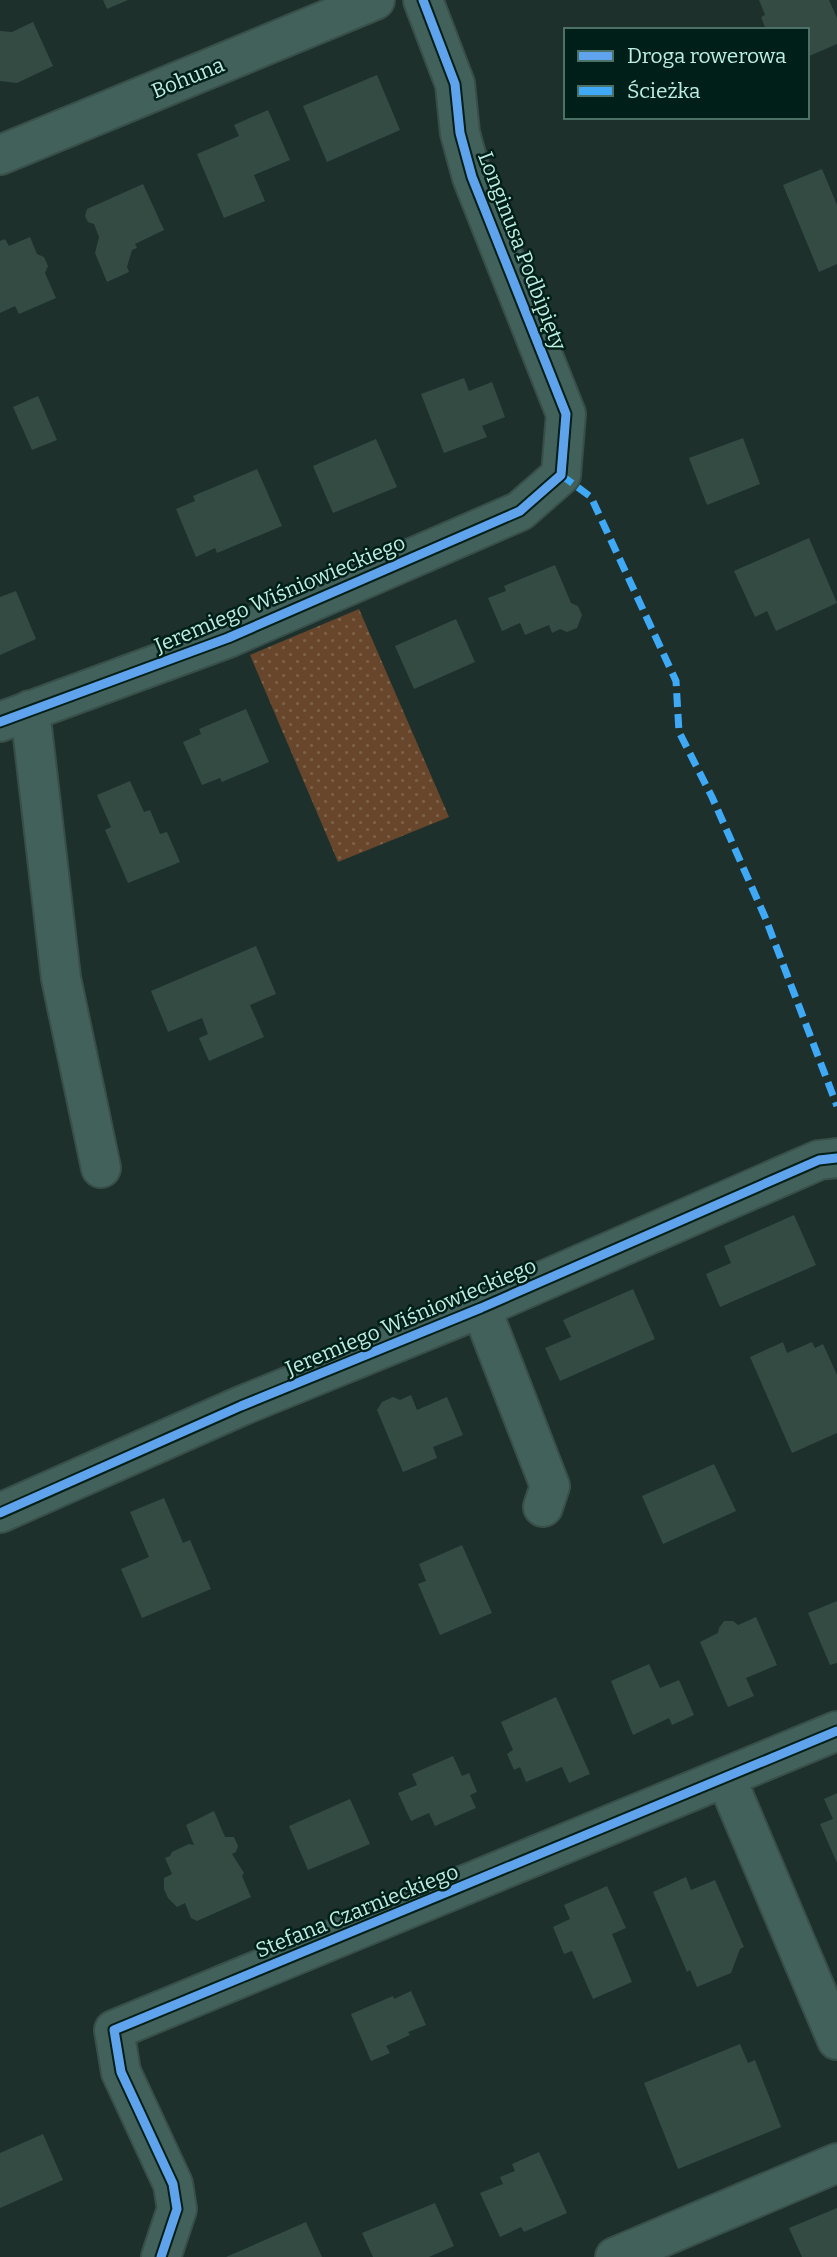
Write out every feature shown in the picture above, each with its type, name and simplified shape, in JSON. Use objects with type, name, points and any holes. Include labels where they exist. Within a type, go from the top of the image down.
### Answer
[{"type":"street","name":"Bohuna","points":[[0,155],[375,0]]},
{"type":"street","name":"Longinusa Podbipięty","points":[[423,0],[455,84],[460,133],[472,177],[566,414],[561,475]]},
{"type":"street","name":"Jeremiego Wiśniowieckiego","points":[[101,1168],[61,978],[15,716],[228,638],[520,511],[561,475]]},
{"type":"street","name":"Jeremiego Wiśniowieckiego","points":[[0,1513],[241,1406],[481,1308],[819,1160],[837,1158]]},
{"type":"street","name":"Jeremiego Wiśniowieckiego","points":[[481,1308],[550,1486],[543,1507]]},
{"type":"street","name":"Stefana Czarnieckiego","points":[[161,2257],[177,2209],[173,2185],[121,2072],[114,2030],[837,1731]]},
{"type":"street","points":[[726,1778],[837,2040]]},
{"type":"street","points":[[615,2257],[837,2162]]},
{"type":"shaded area","points":[[359,609],[449,817],[338,862],[250,655]]},
{"type":"building","points":[[103,0],[128,0],[107,9]]},
{"type":"building","points":[[759,0],[829,0],[837,18],[837,44],[809,56],[809,28],[765,28],[761,17],[765,15]]},
{"type":"building","points":[[33,22],[53,66],[17,83],[0,81],[0,31],[12,32]]},
{"type":"building","points":[[377,75],[400,130],[327,162],[303,106]]},
{"type":"building","points":[[268,110],[290,160],[254,175],[265,201],[224,218],[197,154],[239,136],[234,125]]},
{"type":"building","points":[[822,169],[837,205],[837,264],[819,272],[783,185]]},
{"type":"building","points":[[143,184],[164,230],[135,244],[137,248],[132,250],[127,267],[129,272],[107,282],[95,253],[99,237],[94,224],[88,222],[85,216],[87,209]]},
{"type":"building","points":[[30,237],[37,254],[44,257],[48,266],[45,273],[56,298],[19,314],[15,306],[0,313],[0,241],[5,239],[9,246]]},
{"type":"building","points":[[464,378],[469,391],[492,382],[505,417],[482,426],[487,437],[444,453],[421,394]]},
{"type":"building","points":[[38,396],[57,440],[32,450],[13,407]]},
{"type":"building","points":[[743,438],[760,484],[707,505],[689,458]]},
{"type":"building","points":[[376,439],[397,487],[333,513],[313,466]]},
{"type":"building","points":[[257,469],[282,526],[217,553],[215,548],[196,557],[176,509],[195,501],[193,496]]},
{"type":"building","points":[[809,538],[837,603],[776,631],[767,611],[755,617],[734,571]]},
{"type":"building","points":[[555,565],[571,603],[578,606],[582,615],[577,628],[567,632],[560,629],[552,633],[549,625],[525,635],[520,623],[502,631],[488,598],[506,591],[504,586]]},
{"type":"building","points":[[16,591],[36,639],[0,655],[0,597]]},
{"type":"building","points":[[456,619],[475,662],[414,689],[395,646]]},
{"type":"building","points":[[246,709],[269,762],[222,782],[220,778],[202,785],[183,742],[201,734],[199,729]]},
{"type":"building","points":[[130,781],[144,812],[150,810],[160,834],[167,832],[180,862],[128,883],[105,830],[111,827],[97,795]]},
{"type":"building","points":[[256,946],[276,994],[250,1005],[264,1037],[209,1061],[199,1038],[208,1034],[202,1018],[168,1032],[151,991]]},
{"type":"building","points":[[794,1215],[816,1265],[720,1307],[706,1274],[731,1263],[724,1246]]},
{"type":"building","points":[[633,1289],[655,1339],[560,1381],[545,1348],[571,1337],[563,1320]]},
{"type":"building","points":[[783,1342],[787,1353],[812,1342],[815,1348],[823,1344],[837,1375],[837,1433],[792,1453],[750,1357]]},
{"type":"building","points":[[411,1395],[417,1410],[447,1397],[463,1435],[433,1447],[437,1458],[403,1472],[377,1410],[382,1402],[393,1397],[400,1400]]},
{"type":"building","points":[[714,1464],[736,1511],[663,1544],[642,1496]]},
{"type":"building","points":[[164,1498],[183,1543],[190,1540],[211,1589],[142,1618],[121,1569],[149,1557],[130,1512]]},
{"type":"building","points":[[462,1545],[492,1613],[440,1635],[418,1584],[426,1581],[419,1564]]},
{"type":"building","points":[[837,1601],[837,1663],[830,1665],[808,1613]]},
{"type":"building","points":[[756,1617],[777,1665],[746,1678],[754,1696],[728,1707],[700,1642],[718,1633],[724,1621],[733,1621],[738,1625]]},
{"type":"building","points":[[649,1664],[660,1688],[679,1680],[694,1715],[672,1725],[669,1718],[633,1735],[611,1681]]},
{"type":"building","points":[[556,1697],[590,1774],[569,1783],[562,1767],[526,1782],[520,1767],[514,1770],[507,1754],[513,1750],[501,1722]]},
{"type":"building","points":[[453,1756],[462,1776],[469,1773],[477,1792],[470,1795],[476,1808],[435,1826],[429,1813],[411,1821],[398,1793],[417,1785],[412,1774]]},
{"type":"building","points":[[837,1793],[837,1863],[820,1824],[833,1819],[824,1799]]},
{"type":"building","points":[[350,1799],[370,1844],[308,1870],[289,1826]]},
{"type":"building","points":[[214,1811],[225,1837],[234,1837],[238,1846],[232,1854],[244,1873],[242,1876],[251,1897],[197,1921],[191,1918],[185,1903],[177,1907],[168,1898],[164,1889],[164,1878],[172,1874],[165,1858],[189,1844],[194,1845],[186,1825]]},
{"type":"building","points":[[686,1877],[691,1890],[715,1880],[744,1947],[740,1949],[731,1973],[697,1987],[690,1970],[687,1972],[653,1892]]},
{"type":"building","points":[[607,1886],[626,1928],[612,1934],[632,1982],[593,1999],[572,1951],[564,1954],[553,1927],[570,1919],[564,1905]]},
{"type":"building","points":[[411,1991],[426,2025],[408,2032],[410,2035],[386,2046],[390,2053],[371,2061],[351,2014]]},
{"type":"building","points":[[740,2044],[748,2063],[755,2060],[781,2127],[678,2169],[644,2083]]},
{"type":"building","points":[[43,2134],[63,2180],[0,2208],[0,2153]]},
{"type":"building","points":[[539,2152],[567,2213],[524,2232],[521,2227],[500,2237],[480,2193],[503,2184],[500,2177],[515,2171],[512,2164]]},
{"type":"building","points":[[435,2203],[454,2246],[429,2257],[373,2257],[362,2233]]},
{"type":"building","points":[[837,2208],[837,2257],[802,2257],[789,2228]]},
{"type":"building","points":[[306,2222],[322,2257],[226,2257]]},
{"type":"marked path","points":[[561,475],[591,497],[676,681],[679,732],[712,797],[765,917],[837,1106]]},
{"type":"cycle path","points":[[0,722],[228,638],[520,511],[561,475],[566,414],[472,177],[460,133],[455,84],[423,0]]},
{"type":"cycle path","points":[[0,1513],[241,1406],[481,1308],[819,1160],[837,1158]]},
{"type":"cycle path","points":[[161,2257],[177,2209],[173,2184],[121,2072],[114,2030],[837,1731]]}]
